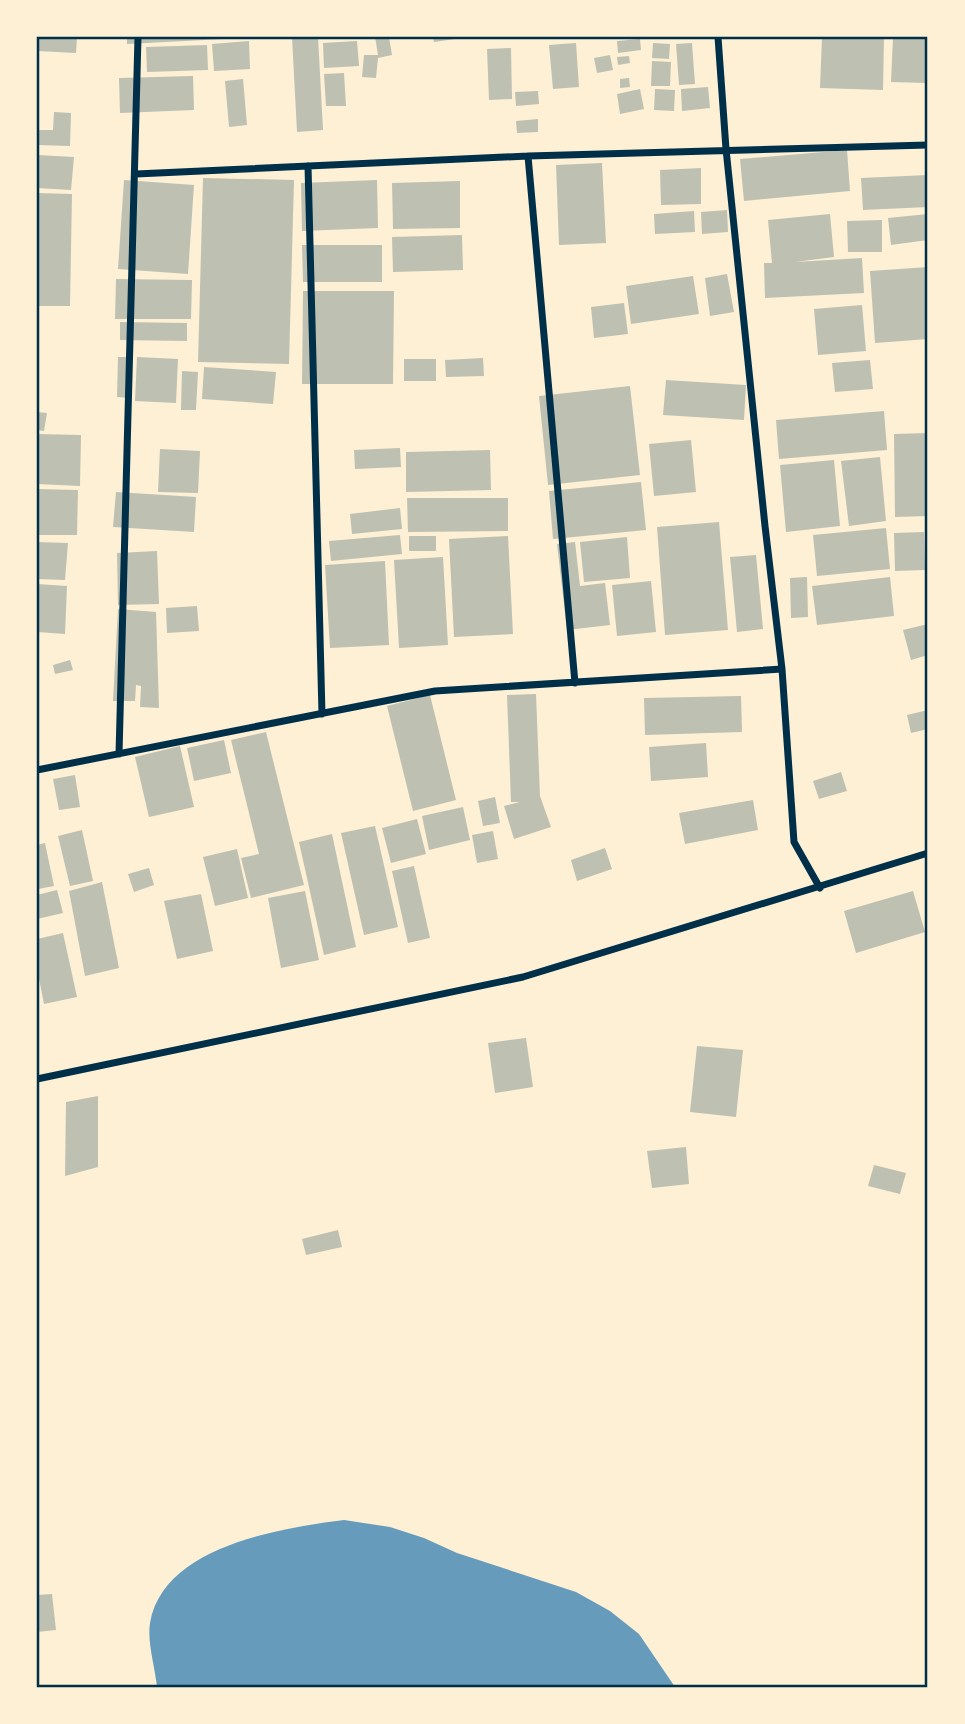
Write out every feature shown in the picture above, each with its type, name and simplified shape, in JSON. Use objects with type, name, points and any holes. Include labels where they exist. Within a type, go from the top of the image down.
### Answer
[{"type":"street","points":[[119,754],[138,37]]},
{"type":"street","points":[[718,37],[726,149],[782,669],[794,842],[820,888]]},
{"type":"street","points":[[136,174],[528,156],[928,145]]},
{"type":"street","points":[[528,156],[575,683]]},
{"type":"street","points":[[308,166],[322,714]]},
{"type":"street","points":[[37,770],[435,691],[782,669]]},
{"type":"street","points":[[37,1079],[523,977],[928,853]]},
{"type":"water","points":[[344,1520],[390,1527],[457,1553],[576,1592],[610,1611],[639,1634],[675,1687],[157,1687],[150,1646],[150,1623],[159,1597],[177,1576],[200,1559],[228,1546],[289,1529]]},
{"type":"building","points":[[37,37],[77,37],[76,53],[37,51]]},
{"type":"building","points":[[127,37],[224,37],[224,39],[127,44]]},
{"type":"building","points":[[292,37],[318,37],[323,130],[297,132]]},
{"type":"building","points":[[375,37],[389,37],[392,55],[378,58],[376,78],[362,77],[364,55],[378,55]]},
{"type":"building","points":[[433,37],[462,37],[462,38],[434,42]]},
{"type":"building","points":[[822,37],[884,37],[883,90],[820,88]]},
{"type":"building","points":[[893,37],[928,37],[928,83],[891,82]]},
{"type":"building","points":[[640,39],[641,50],[618,53],[617,41]]},
{"type":"building","points":[[249,41],[250,69],[214,71],[212,44]]},
{"type":"building","points":[[357,41],[359,66],[324,68],[323,43]]},
{"type":"building","points":[[576,43],[579,87],[553,89],[549,45]]},
{"type":"building","points":[[653,43],[670,44],[669,59],[652,58]]},
{"type":"building","points":[[692,43],[695,84],[679,85],[676,44]]},
{"type":"building","points":[[207,45],[208,70],[147,72],[146,47]]},
{"type":"building","points":[[511,48],[512,99],[489,100],[487,49]]},
{"type":"building","points":[[610,55],[613,70],[597,73],[594,58]]},
{"type":"building","points":[[629,56],[630,63],[618,65],[617,57]]},
{"type":"building","points":[[652,61],[671,62],[670,86],[651,86]]},
{"type":"building","points":[[344,73],[346,106],[326,106],[324,74]]},
{"type":"building","points":[[193,76],[194,110],[120,113],[119,78]]},
{"type":"building","points":[[629,78],[630,87],[620,88],[620,79]]},
{"type":"building","points":[[243,79],[247,125],[229,127],[225,81]]},
{"type":"building","points":[[708,87],[710,108],[682,111],[681,89]]},
{"type":"building","points":[[640,89],[644,109],[620,114],[617,94]]},
{"type":"building","points":[[655,89],[675,90],[674,111],[654,110]]},
{"type":"building","points":[[538,91],[539,104],[516,106],[515,92]]},
{"type":"building","points":[[54,112],[71,113],[70,146],[37,145],[37,130],[53,130]]},
{"type":"building","points":[[538,119],[538,132],[517,133],[516,121]]},
{"type":"building","points":[[847,150],[850,191],[744,201],[740,159]]},
{"type":"building","points":[[37,155],[74,157],[71,190],[37,188]]},
{"type":"building","points":[[602,163],[606,243],[559,245],[556,165]]},
{"type":"building","points":[[701,168],[701,204],[661,205],[660,170]]},
{"type":"building","points":[[928,175],[928,207],[863,210],[861,178]]},
{"type":"building","points":[[203,178],[294,180],[289,364],[198,362]]},
{"type":"building","points":[[124,180],[194,185],[188,274],[118,269]]},
{"type":"building","points":[[377,180],[378,228],[302,231],[301,183]]},
{"type":"building","points":[[460,181],[460,228],[393,229],[392,183]]},
{"type":"building","points":[[37,193],[72,194],[70,306],[37,306]]},
{"type":"building","points":[[727,210],[728,232],[702,234],[701,212]]},
{"type":"building","points":[[694,211],[695,232],[655,234],[654,214]]},
{"type":"building","points":[[830,214],[834,257],[795,262],[862,258],[864,293],[765,298],[764,263],[772,263],[768,220]]},
{"type":"building","points":[[928,214],[928,240],[891,245],[888,218]]},
{"type":"building","points":[[882,220],[882,252],[848,252],[847,221]]},
{"type":"building","points":[[462,235],[463,270],[393,272],[392,237]]},
{"type":"building","points":[[302,245],[382,245],[382,282],[303,282]]},
{"type":"building","points":[[928,267],[928,339],[875,343],[870,271]]},
{"type":"building","points":[[727,274],[734,312],[710,316],[705,278]]},
{"type":"building","points":[[693,276],[699,314],[631,324],[626,286]]},
{"type":"building","points":[[116,279],[192,280],[191,319],[115,319]]},
{"type":"building","points":[[303,291],[394,291],[393,384],[302,384]]},
{"type":"building","points":[[624,303],[628,334],[594,338],[591,307]]},
{"type":"building","points":[[862,305],[866,351],[818,355],[814,309]]},
{"type":"building","points":[[120,322],[187,323],[187,341],[120,340]]},
{"type":"building","points":[[118,357],[131,357],[130,398],[117,397]]},
{"type":"building","points":[[137,357],[178,359],[176,403],[135,401]]},
{"type":"building","points":[[483,358],[484,376],[446,377],[445,360]]},
{"type":"building","points":[[404,359],[436,359],[436,381],[404,381]]},
{"type":"building","points":[[870,360],[873,389],[835,392],[832,363]]},
{"type":"building","points":[[204,367],[276,372],[273,404],[202,399]]},
{"type":"building","points":[[182,371],[198,372],[196,410],[181,410]]},
{"type":"building","points":[[666,380],[746,385],[744,420],[663,415]]},
{"type":"building","points":[[630,386],[640,475],[548,485],[539,396]]},
{"type":"building","points":[[884,411],[887,450],[779,459],[776,420]]},
{"type":"building","points":[[37,412],[47,413],[44,431],[37,430]]},
{"type":"building","points":[[928,433],[928,516],[895,517],[894,434]]},
{"type":"building","points":[[37,434],[81,435],[80,486],[37,484]]},
{"type":"building","points":[[691,440],[696,492],[654,496],[649,444]]},
{"type":"building","points":[[400,448],[401,467],[355,469],[354,450]]},
{"type":"building","points":[[160,449],[200,451],[198,493],[158,492]]},
{"type":"building","points":[[490,450],[491,490],[406,492],[406,452]]},
{"type":"building","points":[[880,457],[886,521],[849,526],[841,461]]},
{"type":"building","points":[[834,460],[840,526],[786,532],[780,465]]},
{"type":"building","points":[[641,482],[646,530],[553,539],[549,491]]},
{"type":"building","points":[[37,489],[78,490],[77,535],[37,535]]},
{"type":"building","points":[[116,492],[196,497],[194,532],[113,527]]},
{"type":"building","points":[[407,498],[508,498],[508,531],[408,532]]},
{"type":"building","points":[[400,508],[402,529],[352,534],[350,514]]},
{"type":"building","points":[[719,522],[728,630],[665,635],[657,527]]},
{"type":"building","points":[[886,528],[890,569],[817,576],[813,535]]},
{"type":"building","points":[[924,532],[925,570],[895,571],[894,533]]},
{"type":"building","points":[[400,535],[402,554],[331,561],[329,541]]},
{"type":"building","points":[[409,536],[436,536],[436,551],[409,551]]},
{"type":"building","points":[[508,536],[513,634],[454,637],[449,539]]},
{"type":"building","points":[[627,537],[630,578],[584,582],[580,542]]},
{"type":"building","points":[[37,542],[68,543],[65,580],[37,579]]},
{"type":"building","points":[[575,542],[580,586],[605,583],[610,625],[567,630],[557,544]]},
{"type":"building","points":[[157,551],[159,604],[118,605],[117,553]]},
{"type":"building","points":[[756,555],[763,629],[737,632],[730,557]]},
{"type":"building","points":[[443,557],[448,645],[399,648],[394,560]]},
{"type":"building","points":[[385,561],[389,645],[330,648],[325,565]]},
{"type":"building","points":[[807,577],[808,617],[791,618],[790,578]]},
{"type":"building","points":[[890,577],[894,616],[817,625],[812,586]]},
{"type":"building","points":[[651,581],[656,632],[617,636],[612,585]]},
{"type":"building","points":[[37,584],[67,586],[65,634],[37,632]]},
{"type":"building","points":[[197,606],[199,631],[167,633],[166,608]]},
{"type":"building","points":[[118,609],[156,612],[159,708],[140,707],[141,686],[136,685],[135,701],[113,701]]},
{"type":"building","points":[[928,624],[928,655],[911,660],[903,630]]},
{"type":"building","points":[[70,660],[73,670],[55,674],[53,665]]},
{"type":"building","points":[[536,694],[540,796],[551,827],[514,839],[504,806],[520,802],[511,802],[507,695]]},
{"type":"building","points":[[430,695],[456,800],[413,811],[387,706]]},
{"type":"building","points":[[741,696],[742,732],[645,735],[644,698]]},
{"type":"building","points":[[928,710],[928,729],[911,733],[907,715]]},
{"type":"building","points":[[266,732],[304,885],[251,898],[241,858],[259,854],[231,740]]},
{"type":"building","points":[[224,740],[231,773],[194,781],[187,748]]},
{"type":"building","points":[[706,743],[708,777],[651,781],[649,747]]},
{"type":"building","points":[[180,746],[194,807],[149,817],[135,757]]},
{"type":"building","points":[[841,772],[847,791],[819,799],[813,781]]},
{"type":"building","points":[[75,775],[80,807],[59,810],[53,779]]},
{"type":"building","points":[[495,797],[500,823],[483,826],[478,801]]},
{"type":"building","points":[[753,800],[758,830],[685,844],[679,813]]},
{"type":"building","points":[[463,807],[470,840],[429,850],[422,816]]},
{"type":"building","points":[[417,819],[426,854],[391,863],[382,828]]},
{"type":"building","points":[[375,826],[398,927],[364,935],[341,833]]},
{"type":"building","points":[[82,830],[93,881],[70,886],[58,836]]},
{"type":"building","points":[[493,831],[498,859],[477,863],[472,835]]},
{"type":"building","points":[[332,834],[356,947],[324,955],[299,842]]},
{"type":"building","points":[[45,843],[54,886],[38,889],[37,845]]},
{"type":"building","points":[[605,848],[612,869],[577,881],[571,860]]},
{"type":"building","points":[[237,849],[248,898],[215,906],[203,857]]},
{"type":"building","points":[[414,866],[430,938],[408,943],[392,871]]},
{"type":"building","points":[[149,868],[154,885],[134,892],[128,874]]},
{"type":"building","points":[[102,882],[119,968],[85,976],[69,891]]},
{"type":"building","points":[[57,890],[63,913],[37,919],[37,895]]},
{"type":"building","points":[[305,891],[319,960],[281,968],[268,898]]},
{"type":"building","points":[[913,891],[925,932],[856,953],[844,911]]},
{"type":"building","points":[[201,894],[213,951],[177,959],[164,901]]},
{"type":"building","points":[[63,933],[77,997],[44,1004],[37,968],[37,939]]},
{"type":"building","points":[[526,1038],[533,1087],[495,1093],[488,1043]]},
{"type":"building","points":[[697,1046],[743,1050],[736,1117],[690,1112]]},
{"type":"building","points":[[98,1096],[98,1167],[65,1176],[66,1102]]},
{"type":"building","points":[[686,1147],[689,1184],[652,1188],[647,1151]]},
{"type":"building","points":[[874,1165],[906,1173],[900,1194],[868,1186]]},
{"type":"building","points":[[338,1230],[342,1247],[306,1255],[302,1239]]},
{"type":"building","points":[[52,1594],[56,1630],[37,1632],[37,1595]]}]
